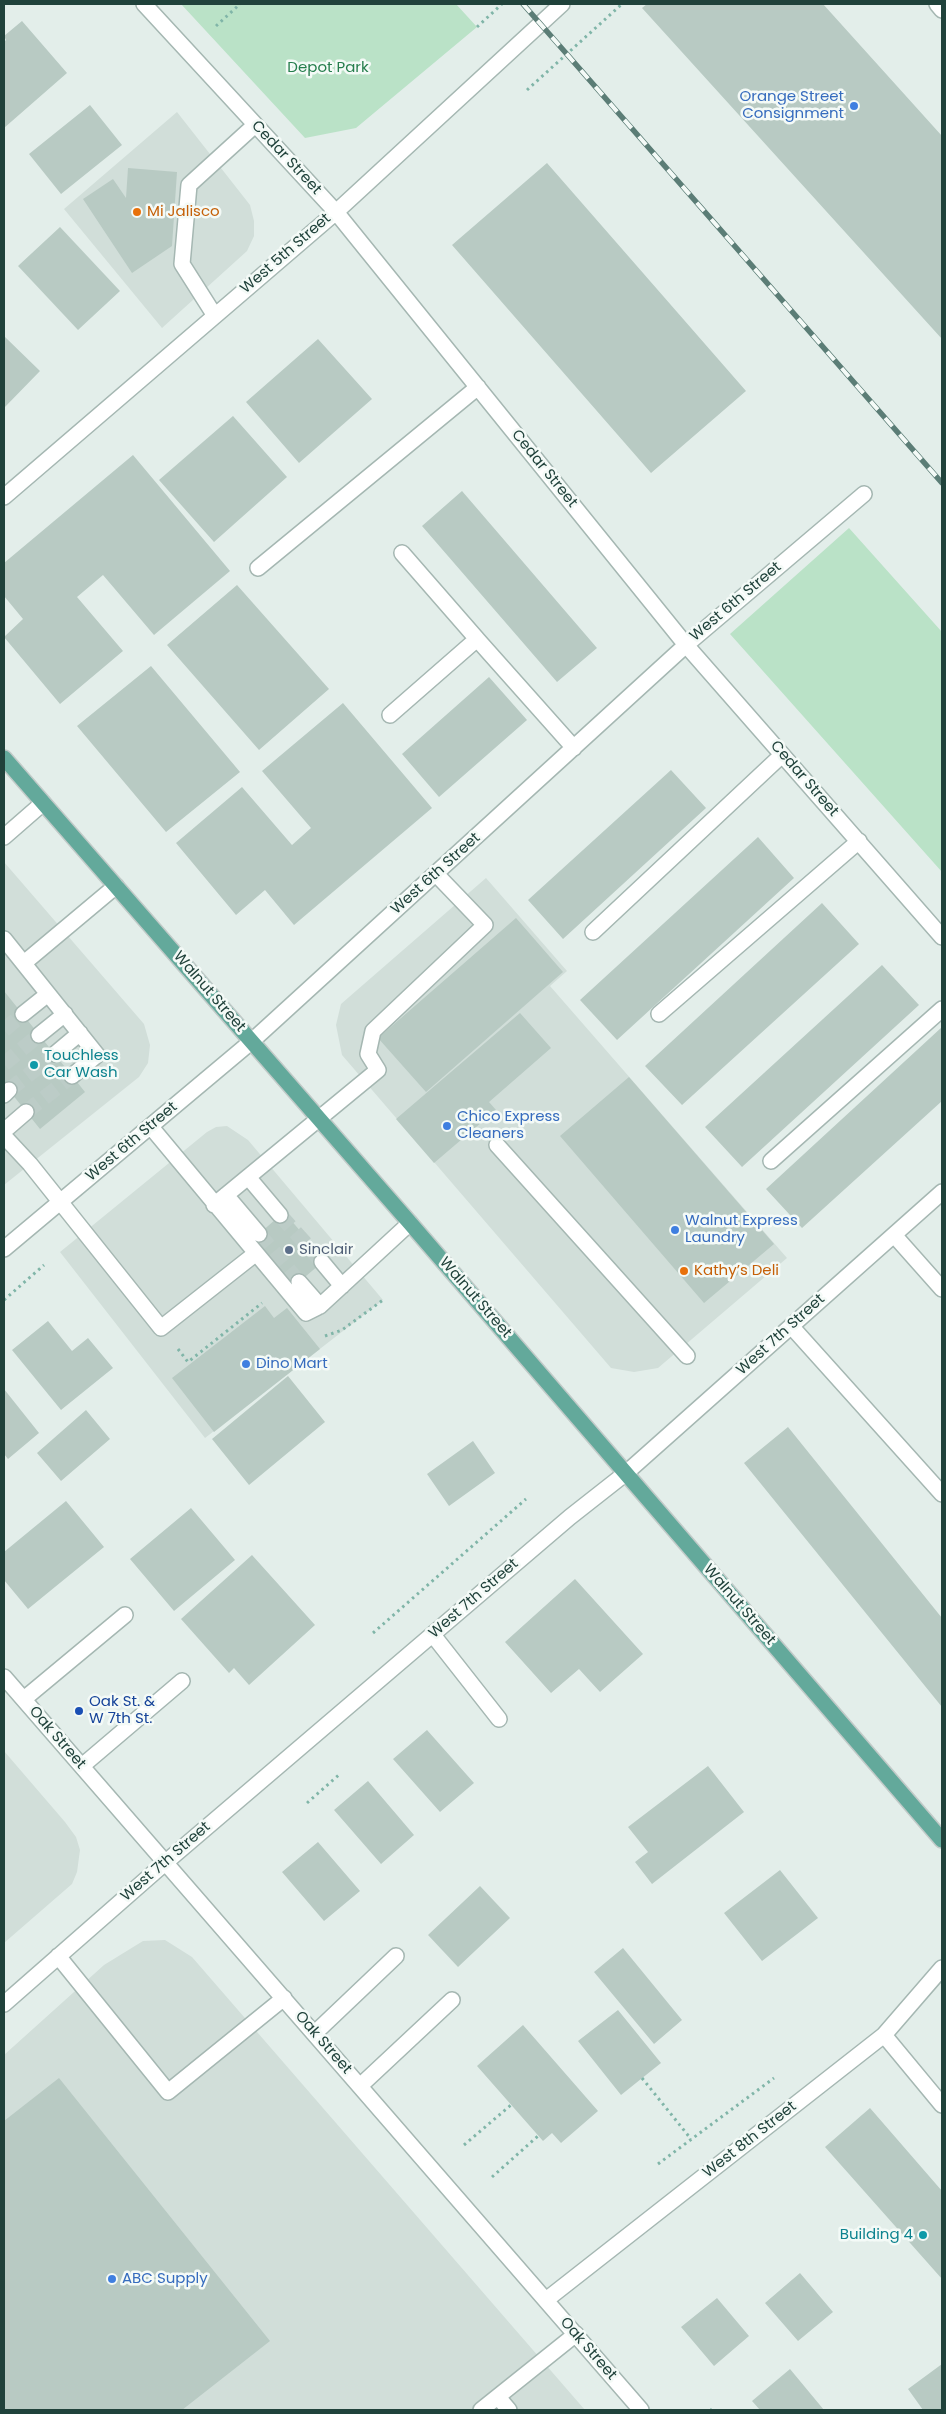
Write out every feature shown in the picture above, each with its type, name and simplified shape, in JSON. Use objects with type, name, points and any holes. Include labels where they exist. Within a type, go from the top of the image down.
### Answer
[{"type":"main road","name":"Walnut Street","points":[[4,758],[320,1119],[942,1840]]},
{"type":"street","name":"Cedar Street","points":[[144,4],[336,212],[686,645],[942,937]]},
{"type":"street","name":"West 5th Street","points":[[4,497],[336,212],[562,4]]},
{"type":"street","points":[[937,4],[942,10]]},
{"type":"street","points":[[215,316],[182,264],[189,185],[255,124]]},
{"type":"street","points":[[258,568],[478,388]]},
{"type":"street","name":"West 6th Street","points":[[6,1241],[60,1202],[252,1041],[686,645],[864,494]]},
{"type":"street","points":[[402,553],[574,748]]},
{"type":"street","points":[[390,715],[477,638]]},
{"type":"street","points":[[592,932],[782,755]]},
{"type":"street","points":[[4,837],[43,803]]},
{"type":"street","points":[[659,1014],[859,841]]},
{"type":"street","points":[[220,1200],[378,1070],[368,1054],[373,1031],[485,925],[436,874]]},
{"type":"street","points":[[14,960],[116,886]]},
{"type":"street","points":[[4,939],[14,960],[48,994],[97,1055],[72,1076]]},
{"type":"street","points":[[23,1014],[48,994]]},
{"type":"street","points":[[771,1161],[942,1009]]},
{"type":"street","points":[[39,1034],[65,1014]]},
{"type":"street","points":[[54,1054],[80,1033]]},
{"type":"street","points":[[4,1131],[26,1112]]},
{"type":"street","points":[[150,1127],[220,1200],[259,1234]]},
{"type":"street","points":[[4,1136],[30,1164],[161,1328],[255,1254]]},
{"type":"street","points":[[496,1145],[686,1356]]},
{"type":"street","points":[[248,1177],[280,1215]]},
{"type":"street","name":"West 7th Street","points":[[4,2004],[166,1862],[570,1517],[626,1473],[942,1192]]},
{"type":"street","points":[[220,1200],[255,1254],[306,1312],[320,1306],[410,1223]]},
{"type":"street","points":[[894,1235],[942,1289]]},
{"type":"street","points":[[322,1262],[342,1286]]},
{"type":"street","points":[[299,1282],[320,1306]]},
{"type":"street","points":[[791,1326],[942,1494]]},
{"type":"street","points":[[24,1699],[125,1615]]},
{"type":"street","points":[[433,1634],[499,1719]]},
{"type":"street","name":"Oak Street","points":[[4,1677],[642,2410]]},
{"type":"street","points":[[82,1766],[182,1681]]},
{"type":"street","points":[[58,1956],[168,2092],[284,1998]]},
{"type":"street","points":[[315,2033],[396,1956]]},
{"type":"street","name":"West 8th Street","points":[[546,2300],[884,2035],[942,1968]]},
{"type":"street","points":[[360,2086],[452,2000]]},
{"type":"street","points":[[884,2035],[942,2105]]},
{"type":"street","points":[[481,2410],[576,2334]]},
{"type":"street","points":[[498,2397],[509,2410]]},
{"type":"path","points":[[216,26],[240,4]]},
{"type":"path","points":[[477,27],[502,4]]},
{"type":"path","points":[[527,90],[622,4]]},
{"type":"path","points":[[4,1300],[44,1265]]},
{"type":"path","points":[[188,1362],[269,1298]]},
{"type":"path","points":[[317,1335],[331,1335],[342,1330],[383,1300]]},
{"type":"path","points":[[373,1633],[526,1499]]},
{"type":"path","points":[[307,1803],[341,1773]]},
{"type":"path","points":[[642,2078],[691,2139]]},
{"type":"path","points":[[658,2164],[774,2078]]},
{"type":"path","points":[[464,2145],[511,2104]]},
{"type":"path","points":[[492,2177],[538,2136]]},
{"type":"shaded area","points":[[177,112],[250,205],[254,221],[254,236],[247,251],[162,328],[64,209]]},
{"type":"shaded area","points":[[4,862],[144,1024],[150,1045],[148,1063],[139,1077],[4,1185]]},
{"type":"shaded area","points":[[486,878],[567,971],[550,986],[787,1258],[658,1368],[634,1372],[611,1368],[342,1055],[336,1025],[341,1004]]},
{"type":"shaded area","points":[[227,1126],[248,1140],[383,1300],[205,1438],[60,1252],[207,1132],[216,1127]]},
{"type":"shaded area","points":[[4,1751],[65,1822],[76,1837],[80,1850],[77,1872],[72,1884],[4,1943]]},
{"type":"shaded area","points":[[165,1940],[192,1957],[585,2410],[4,2410],[4,2055],[104,1965],[143,1941]]},
{"type":"green space","name":"Depot Park","points":[[181,4],[456,4],[477,27],[356,128],[305,138]]},
{"type":"green space","points":[[849,528],[942,632],[942,872],[730,634]]},
{"type":"building","points":[[647,4],[823,4],[942,136],[942,339],[642,8]]},
{"type":"building","points":[[22,21],[67,73],[4,128],[4,42],[6,40],[4,36]]},
{"type":"building","points":[[90,105],[122,145],[61,194],[29,154]]},
{"type":"building","points":[[547,163],[746,391],[651,473],[452,245]]},
{"type":"building","points":[[128,168],[177,172],[172,246],[132,273],[83,199],[113,179],[126,198]]},
{"type":"building","points":[[60,227],[120,291],[78,330],[18,266]]},
{"type":"building","points":[[4,336],[40,371],[4,408]]},
{"type":"building","points":[[318,339],[372,399],[299,463],[246,402]]},
{"type":"building","points":[[233,416],[287,477],[214,542],[159,480]]},
{"type":"building","points":[[133,455],[230,571],[154,635],[103,575],[77,597],[123,651],[60,704],[4,637],[23,619],[4,596],[4,563]]},
{"type":"building","points":[[462,491],[597,648],[557,682],[422,526]]},
{"type":"building","points":[[237,585],[329,689],[259,750],[167,645]]},
{"type":"building","points":[[151,666],[240,772],[166,832],[77,726]]},
{"type":"building","points":[[489,677],[527,720],[439,797],[402,754]]},
{"type":"building","points":[[343,703],[432,808],[294,925],[265,890],[236,915],[176,843],[242,787],[292,845],[311,828],[262,771]]},
{"type":"building","points":[[671,770],[706,808],[563,939],[528,900]]},
{"type":"building","points":[[758,837],[794,878],[617,1040],[580,1000]]},
{"type":"building","points":[[822,903],[859,944],[682,1105],[645,1066]]},
{"type":"building","points":[[516,918],[563,972],[426,1092],[378,1038]]},
{"type":"building","points":[[882,965],[919,1005],[742,1167],[705,1127]]},
{"type":"building","name":"Touchless Car Wash","points":[[4,991],[85,1092],[40,1129],[4,1084]]},
{"type":"building","points":[[520,1013],[551,1048],[489,1102],[496,1110],[434,1163],[396,1119]]},
{"type":"building","points":[[942,1027],[942,1101],[802,1228],[766,1189]]},
{"type":"building","points":[[629,1077],[774,1244],[704,1303],[560,1136]]},
{"type":"building","name":"Sinclair","points":[[284,1212],[325,1260],[293,1287],[252,1240]]},
{"type":"building","name":"Dino Mart","points":[[265,1306],[274,1318],[287,1308],[320,1349],[214,1432],[172,1378]]},
{"type":"building","points":[[48,1321],[72,1351],[88,1338],[113,1368],[61,1410],[12,1350]]},
{"type":"building","points":[[288,1376],[325,1422],[249,1485],[212,1439]]},
{"type":"building","points":[[4,1389],[39,1433],[8,1459],[4,1454]]},
{"type":"building","points":[[86,1410],[110,1439],[61,1481],[37,1453]]},
{"type":"building","points":[[788,1427],[942,1618],[942,1707],[744,1463]]},
{"type":"building","points":[[473,1441],[495,1473],[449,1506],[427,1474]]},
{"type":"building","points":[[66,1501],[104,1547],[28,1609],[4,1580],[4,1552]]},
{"type":"building","points":[[191,1508],[235,1560],[174,1611],[130,1559]]},
{"type":"building","points":[[252,1555],[315,1625],[249,1685],[234,1668],[229,1673],[181,1619]]},
{"type":"building","points":[[575,1579],[643,1654],[600,1692],[579,1669],[551,1693],[505,1642]]},
{"type":"building","points":[[427,1730],[474,1783],[440,1812],[393,1759]]},
{"type":"building","points":[[708,1766],[744,1812],[652,1884],[635,1862],[648,1852],[628,1827]]},
{"type":"building","points":[[368,1781],[414,1835],[381,1864],[334,1810]]},
{"type":"building","points":[[318,1842],[360,1891],[324,1921],[282,1872]]},
{"type":"building","points":[[780,1870],[818,1918],[762,1961],[724,1913]]},
{"type":"building","points":[[480,1886],[510,1918],[458,1967],[428,1935]]},
{"type":"building","points":[[623,1948],[682,2020],[654,2044],[594,1972]]},
{"type":"building","points":[[618,2010],[661,2063],[621,2095],[578,2041]]},
{"type":"building","points":[[523,2025],[598,2111],[561,2143],[552,2133],[543,2141],[477,2066]]},
{"type":"building","name":"ABC Supply","points":[[59,2078],[270,2341],[182,2410],[4,2410],[4,2121]]},
{"type":"building","name":"Building 4","points":[[870,2108],[942,2191],[942,2279],[825,2147]]},
{"type":"building","points":[[800,2273],[833,2312],[798,2341],[765,2303]]},
{"type":"building","points":[[717,2298],[749,2336],[714,2366],[681,2327]]},
{"type":"building","points":[[942,2364],[942,2410],[923,2410],[908,2389]]},
{"type":"building","points":[[790,2369],[824,2410],[760,2410],[752,2401]]},
{"type":"tunnel","points":[[4,1030],[23,1014]]},
{"type":"tunnel","points":[[4,1064],[39,1035]]},
{"type":"tunnel","points":[[9,1090],[55,1054]]},
{"type":"tunnel","points":[[26,1112],[72,1076]]},
{"type":"tunnel","points":[[280,1215],[322,1262]]},
{"type":"tunnel","points":[[259,1234],[299,1282]]},
{"type":"railway","points":[[523,4],[942,483]]},
{"type":"place","name":"Orange Street Consignment","points":[[854,106]]},
{"type":"place","name":"Mi Jalisco","points":[[137,212]]},
{"type":"place","name":"Touchless Car Wash","points":[[34,1065]]},
{"type":"place","name":"Chico Express Cleaners","points":[[447,1126]]},
{"type":"place","name":"Walnut Express Laundry","points":[[675,1230]]},
{"type":"place","name":"Sinclair","points":[[289,1250]]},
{"type":"place","name":"Kathy’s Deli","points":[[684,1271]]},
{"type":"place","name":"Dino Mart","points":[[246,1364]]},
{"type":"place","name":"Oak St. & W 7th St.","points":[[79,1711]]},
{"type":"place","name":"Building 4","points":[[923,2235]]},
{"type":"place","name":"ABC Supply","points":[[112,2279]]}]
